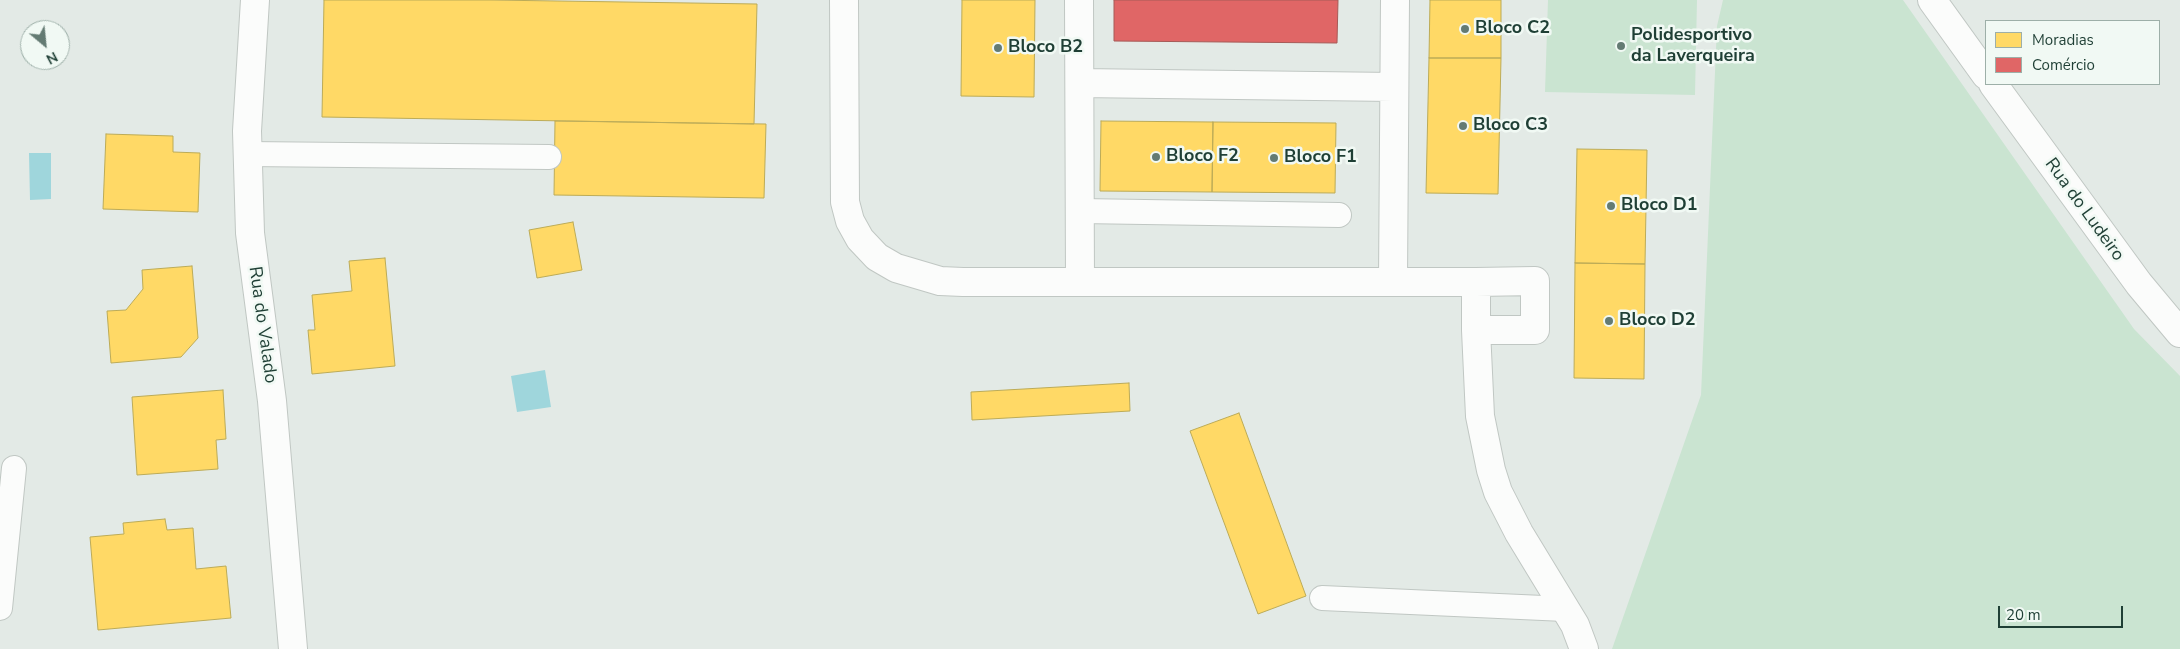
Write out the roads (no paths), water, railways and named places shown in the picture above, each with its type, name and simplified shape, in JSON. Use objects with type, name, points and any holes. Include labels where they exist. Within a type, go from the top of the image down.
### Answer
[{"type":"street","name":"Rua do Valado","points":[[255,0],[247,154],[250,233],[272,401],[293,649]]},
{"type":"street","points":[[844,0],[844,202],[850,221],[860,239],[876,257],[896,268],[940,280],[963,282],[1535,282],[1535,330],[1476,330]]},
{"type":"street","points":[[1079,0],[1080,281]]},
{"type":"street","points":[[1393,281],[1395,0]]},
{"type":"street","points":[[1932,0],[1985,74]]},
{"type":"street","points":[[1080,84],[1393,88]]},
{"type":"street","name":"Rua do Ludeiro","points":[[1994,85],[2139,284],[2180,333]]},
{"type":"street","points":[[1476,282],[1480,416],[1490,470],[1507,513],[1565,609],[1580,636],[1584,649]]},
{"type":"lane","points":[[247,154],[549,157]]},
{"type":"lane","points":[[1080,211],[1339,215]]},
{"type":"lane","points":[[0,608],[14,468]]},
{"type":"lane","points":[[1322,598],[1565,609]]},
{"type":"water","points":[[29,153],[51,153],[51,199],[30,200]]},
{"type":"water","points":[[545,370],[551,407],[517,412],[511,376]]},
{"type":"place","name":"Bloco C2","points":[[1465,29]]},
{"type":"place","name":"Polidesportivo da Laverqueira","points":[[1621,46]]},
{"type":"place","name":"Bloco B2","points":[[998,48]]},
{"type":"place","name":"Bloco C3","points":[[1463,126]]},
{"type":"place","name":"Bloco F2","points":[[1156,157]]},
{"type":"place","name":"Bloco F1","points":[[1274,158]]},
{"type":"place","name":"Bloco D1","points":[[1611,206]]},
{"type":"place","name":"Bloco D2","points":[[1609,321]]}]
